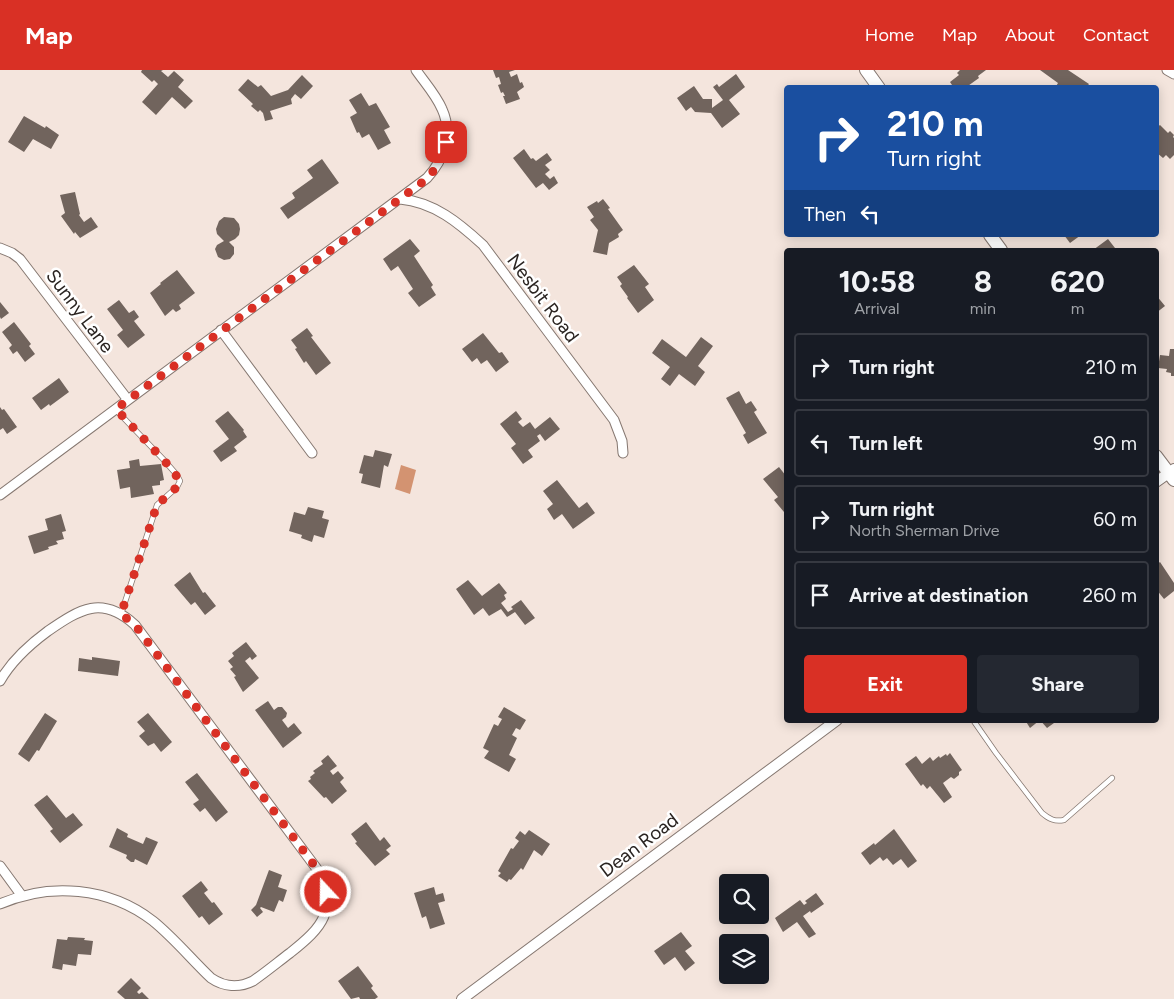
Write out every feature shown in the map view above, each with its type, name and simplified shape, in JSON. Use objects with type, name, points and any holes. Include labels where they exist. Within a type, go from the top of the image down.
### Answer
[{"type":"main road","points":[[866,70],[877,85]]},
{"type":"main road","points":[[991,237],[1000,248]]},
{"type":"main road","points":[[1159,459],[1172,474]]},
{"type":"street","points":[[0,496],[221,330],[400,199],[435,170],[442,157],[446,136],[443,111],[416,70]]},
{"type":"street","points":[[1167,70],[1174,74]]},
{"type":"street","name":"Nesbit Road","points":[[400,199],[415,202],[444,214],[465,228],[483,245],[614,420],[622,441],[623,453]]},
{"type":"street","name":"Sunny Lane","points":[[0,248],[20,259],[128,400]]},
{"type":"street","points":[[221,330],[312,452]]},
{"type":"street","points":[[1159,480],[1172,474]]},
{"type":"street","points":[[0,681],[22,652],[68,617],[87,609],[106,609],[121,614],[135,625],[159,656],[317,869],[325,887],[325,912],[313,934],[253,981],[244,985],[234,986],[219,983],[211,978],[154,922],[138,911],[115,900],[89,893],[52,890],[22,896],[0,904]]},
{"type":"street","name":"Dean Road","points":[[462,999],[833,723]]},
{"type":"street","points":[[0,866],[22,896]]},
{"type":"lane","points":[[116,409],[168,464],[180,481],[177,487],[157,505],[121,614]]},
{"type":"lane","points":[[975,723],[1042,813],[1057,822],[1064,820],[1112,778]]},
{"type":"shaded area","points":[[401,465],[416,470],[410,494],[395,489]]},
{"type":"building","points":[[142,70],[163,70],[161,71],[168,77],[174,71],[184,80],[178,87],[193,101],[185,109],[172,97],[156,115],[142,102],[158,84],[154,80],[152,82],[141,72]]},
{"type":"building","points":[[493,70],[515,70],[509,72],[511,77],[517,74],[520,83],[522,82],[524,87],[517,92],[520,99],[506,104],[503,96],[505,96],[503,92],[501,93],[498,85],[501,84],[499,77],[496,78]]},
{"type":"building","points":[[960,70],[986,70],[969,85],[952,85],[950,82],[959,75],[957,73]]},
{"type":"building","points":[[1040,70],[1068,70],[1089,84],[1057,85],[1058,83]]},
{"type":"building","points":[[736,74],[745,87],[729,100],[740,114],[722,128],[711,113],[695,112],[691,107],[686,111],[677,98],[694,86],[703,99],[712,99],[712,108],[723,100],[713,87],[717,84],[719,87]]},
{"type":"building","points":[[302,75],[313,86],[301,99],[295,94],[291,99],[292,104],[270,111],[273,119],[265,121],[263,113],[260,110],[258,112],[251,106],[253,104],[238,90],[248,79],[258,87],[261,85],[271,96],[288,90]]},
{"type":"building","points":[[361,93],[369,106],[376,103],[390,127],[384,130],[391,143],[378,150],[369,134],[362,138],[359,132],[357,133],[350,117],[357,113],[349,100]]},
{"type":"building","points":[[24,116],[45,128],[46,126],[59,135],[51,149],[33,139],[24,152],[8,142]]},
{"type":"building","points":[[1159,126],[1174,135],[1174,155],[1170,159],[1166,155],[1163,158],[1159,155]]},
{"type":"building","points":[[524,149],[531,159],[533,158],[536,161],[547,153],[552,160],[545,165],[550,170],[545,174],[550,179],[554,176],[558,183],[549,190],[543,183],[536,188],[513,158]]},
{"type":"building","points":[[322,159],[339,183],[288,219],[280,208],[295,198],[292,193],[313,178],[307,170]]},
{"type":"building","points":[[75,192],[79,215],[84,222],[91,217],[98,227],[80,238],[75,232],[74,234],[61,216],[65,213],[60,195]]},
{"type":"building","points":[[603,199],[623,230],[618,234],[619,237],[609,243],[607,255],[593,252],[598,230],[590,220],[594,217],[587,207]]},
{"type":"building","points":[[224,217],[234,218],[239,224],[240,229],[239,235],[229,242],[234,247],[234,254],[230,259],[224,260],[218,257],[215,249],[217,245],[224,241],[217,234],[216,229],[219,221]]},
{"type":"building","points":[[1066,237],[1078,237],[1070,243]]},
{"type":"building","points":[[410,239],[420,251],[414,256],[433,285],[431,287],[436,295],[419,307],[408,293],[413,289],[398,266],[391,271],[383,259]]},
{"type":"building","points":[[1108,239],[1115,248],[1096,248]]},
{"type":"building","points":[[634,265],[649,284],[645,287],[654,300],[638,313],[620,286],[622,284],[617,277]]},
{"type":"building","points":[[177,270],[195,293],[179,305],[181,309],[176,312],[173,309],[165,316],[150,293]]},
{"type":"building","points":[[1159,299],[1165,306],[1159,311]]},
{"type":"building","points":[[119,300],[129,313],[134,310],[139,317],[134,321],[145,335],[128,348],[117,335],[123,330],[107,309]]},
{"type":"building","points":[[0,302],[9,313],[1,319],[0,317]]},
{"type":"building","points":[[14,322],[31,344],[29,346],[35,354],[25,362],[17,351],[13,354],[9,348],[12,345],[2,332]]},
{"type":"building","points":[[307,328],[313,336],[311,337],[331,363],[316,375],[306,361],[304,363],[291,340]]},
{"type":"building","points":[[483,333],[509,362],[496,372],[487,360],[481,364],[477,358],[472,362],[462,349]]},
{"type":"building","points":[[701,337],[713,346],[698,366],[705,372],[695,386],[679,374],[670,386],[661,379],[670,367],[652,353],[662,339],[686,357]]},
{"type":"building","points":[[1170,349],[1174,349],[1174,376],[1166,372],[1167,369],[1159,368],[1160,355],[1169,356]]},
{"type":"building","points":[[59,378],[69,392],[50,406],[49,404],[41,410],[32,398]]},
{"type":"building","points":[[739,391],[746,404],[751,401],[757,410],[754,412],[767,433],[748,444],[743,435],[746,433],[726,398]]},
{"type":"building","points":[[0,407],[2,410],[4,409],[17,427],[7,434],[3,428],[0,430]]},
{"type":"building","points":[[228,411],[244,430],[247,437],[234,447],[237,451],[221,462],[213,451],[229,439],[215,421]]},
{"type":"building","points":[[516,411],[522,419],[518,422],[523,427],[530,422],[535,429],[550,417],[560,429],[545,441],[540,434],[537,436],[540,441],[528,450],[533,457],[523,464],[511,448],[516,444],[500,424]]},
{"type":"building","points":[[375,450],[392,454],[388,467],[384,465],[380,488],[361,483],[363,474],[359,473],[364,455],[373,457]]},
{"type":"building","points":[[139,459],[140,466],[161,464],[164,480],[160,481],[160,485],[152,486],[154,494],[131,498],[130,487],[120,489],[117,470],[130,468],[129,461]]},
{"type":"building","points":[[779,467],[784,473],[784,512],[774,500],[778,497],[763,479]]},
{"type":"building","points":[[557,480],[579,508],[587,502],[595,513],[573,529],[562,514],[554,520],[547,509],[553,504],[543,491]]},
{"type":"building","points":[[308,507],[324,511],[322,518],[329,520],[324,538],[314,535],[312,542],[301,538],[302,535],[289,531],[294,512],[305,515]]},
{"type":"building","points":[[61,514],[66,531],[62,532],[64,539],[56,541],[58,544],[48,547],[49,549],[34,554],[28,536],[48,530],[45,519]]},
{"type":"building","points":[[1159,563],[1174,583],[1174,591],[1164,599],[1159,593]]},
{"type":"building","points":[[190,572],[203,593],[205,592],[216,606],[205,615],[195,602],[191,605],[174,585]]},
{"type":"building","points":[[468,580],[482,596],[499,583],[507,593],[504,595],[506,599],[501,603],[508,612],[513,609],[511,607],[521,600],[535,618],[525,625],[515,612],[507,617],[501,609],[489,616],[483,608],[474,615],[456,589]]},
{"type":"building","points":[[246,642],[257,656],[252,660],[250,657],[245,661],[259,678],[243,692],[234,677],[236,676],[230,669],[233,667],[228,661],[234,656],[232,653]]},
{"type":"building","points":[[92,657],[120,661],[118,676],[78,671],[79,658],[92,660]]},
{"type":"building","points":[[268,701],[274,710],[282,707],[287,713],[286,717],[282,720],[288,728],[294,723],[302,733],[283,748],[255,710]]},
{"type":"building","points":[[504,707],[526,720],[520,730],[516,728],[512,735],[517,738],[509,755],[516,759],[509,772],[484,758],[489,751],[483,748],[494,724],[498,726],[502,719],[498,717]]},
{"type":"building","points":[[45,713],[57,721],[39,751],[37,750],[29,762],[18,754]]},
{"type":"building","points":[[148,713],[172,742],[161,752],[154,743],[148,746],[139,736],[145,731],[137,722]]},
{"type":"building","points":[[1027,723],[1036,723],[1030,728]]},
{"type":"building","points":[[1043,723],[1054,723],[1047,728]]},
{"type":"building","points":[[950,753],[962,770],[954,779],[951,777],[943,783],[952,797],[944,803],[930,786],[927,789],[923,784],[921,786],[905,764],[916,756],[922,764],[930,757],[933,761],[939,756],[940,758]]},
{"type":"building","points":[[328,755],[337,766],[330,771],[333,775],[338,771],[344,778],[340,782],[347,791],[332,804],[308,781],[315,773],[313,771],[323,764],[321,761]]},
{"type":"building","points":[[197,773],[228,812],[216,822],[205,808],[200,812],[193,804],[199,800],[185,782]]},
{"type":"building","points":[[47,795],[66,818],[73,813],[83,825],[60,843],[50,831],[53,829],[34,805]]},
{"type":"building","points":[[366,822],[380,841],[384,837],[391,846],[386,850],[390,854],[375,866],[355,843],[357,842],[351,834]]},
{"type":"building","points":[[117,828],[128,834],[127,837],[143,844],[146,837],[158,842],[147,865],[135,859],[134,862],[131,862],[126,858],[127,855],[109,847]]},
{"type":"building","points":[[894,829],[917,861],[908,868],[901,859],[893,865],[887,858],[883,861],[880,857],[870,865],[861,853],[874,843],[875,845]]},
{"type":"building","points":[[529,830],[550,844],[542,856],[534,850],[523,870],[521,868],[507,882],[498,876],[501,873],[498,871],[511,848],[513,849],[519,841],[515,838],[520,831],[525,835]]},
{"type":"building","points":[[269,870],[282,875],[278,887],[287,890],[283,902],[279,900],[274,912],[261,907],[263,912],[257,917],[251,910],[256,905]]},
{"type":"building","points":[[201,881],[208,890],[204,893],[223,914],[209,925],[202,916],[199,918],[182,896]]},
{"type":"building","points":[[434,887],[436,895],[443,893],[445,901],[438,903],[445,924],[430,929],[426,916],[422,918],[414,893]]},
{"type":"building","points":[[816,893],[824,904],[803,916],[816,934],[809,938],[797,922],[783,932],[775,918],[800,900],[804,905],[807,903],[805,901]]},
{"type":"building","points":[[681,932],[692,946],[685,951],[695,963],[685,971],[675,957],[664,965],[654,951]]},
{"type":"building","points":[[68,937],[85,938],[84,940],[93,941],[91,955],[78,954],[76,966],[63,964],[62,970],[52,968],[57,939],[67,940]]},
{"type":"building","points":[[358,966],[373,986],[371,988],[378,997],[375,999],[360,999],[359,997],[351,999],[338,981]]},
{"type":"building","points":[[131,978],[141,988],[137,992],[139,994],[142,992],[149,999],[125,999],[117,992]]},
{"type":"route","points":[[326,892],[324,882],[317,869],[135,625],[121,614],[157,505],[177,487],[180,481],[170,467],[116,409],[424,181],[438,166],[446,142]]}]
